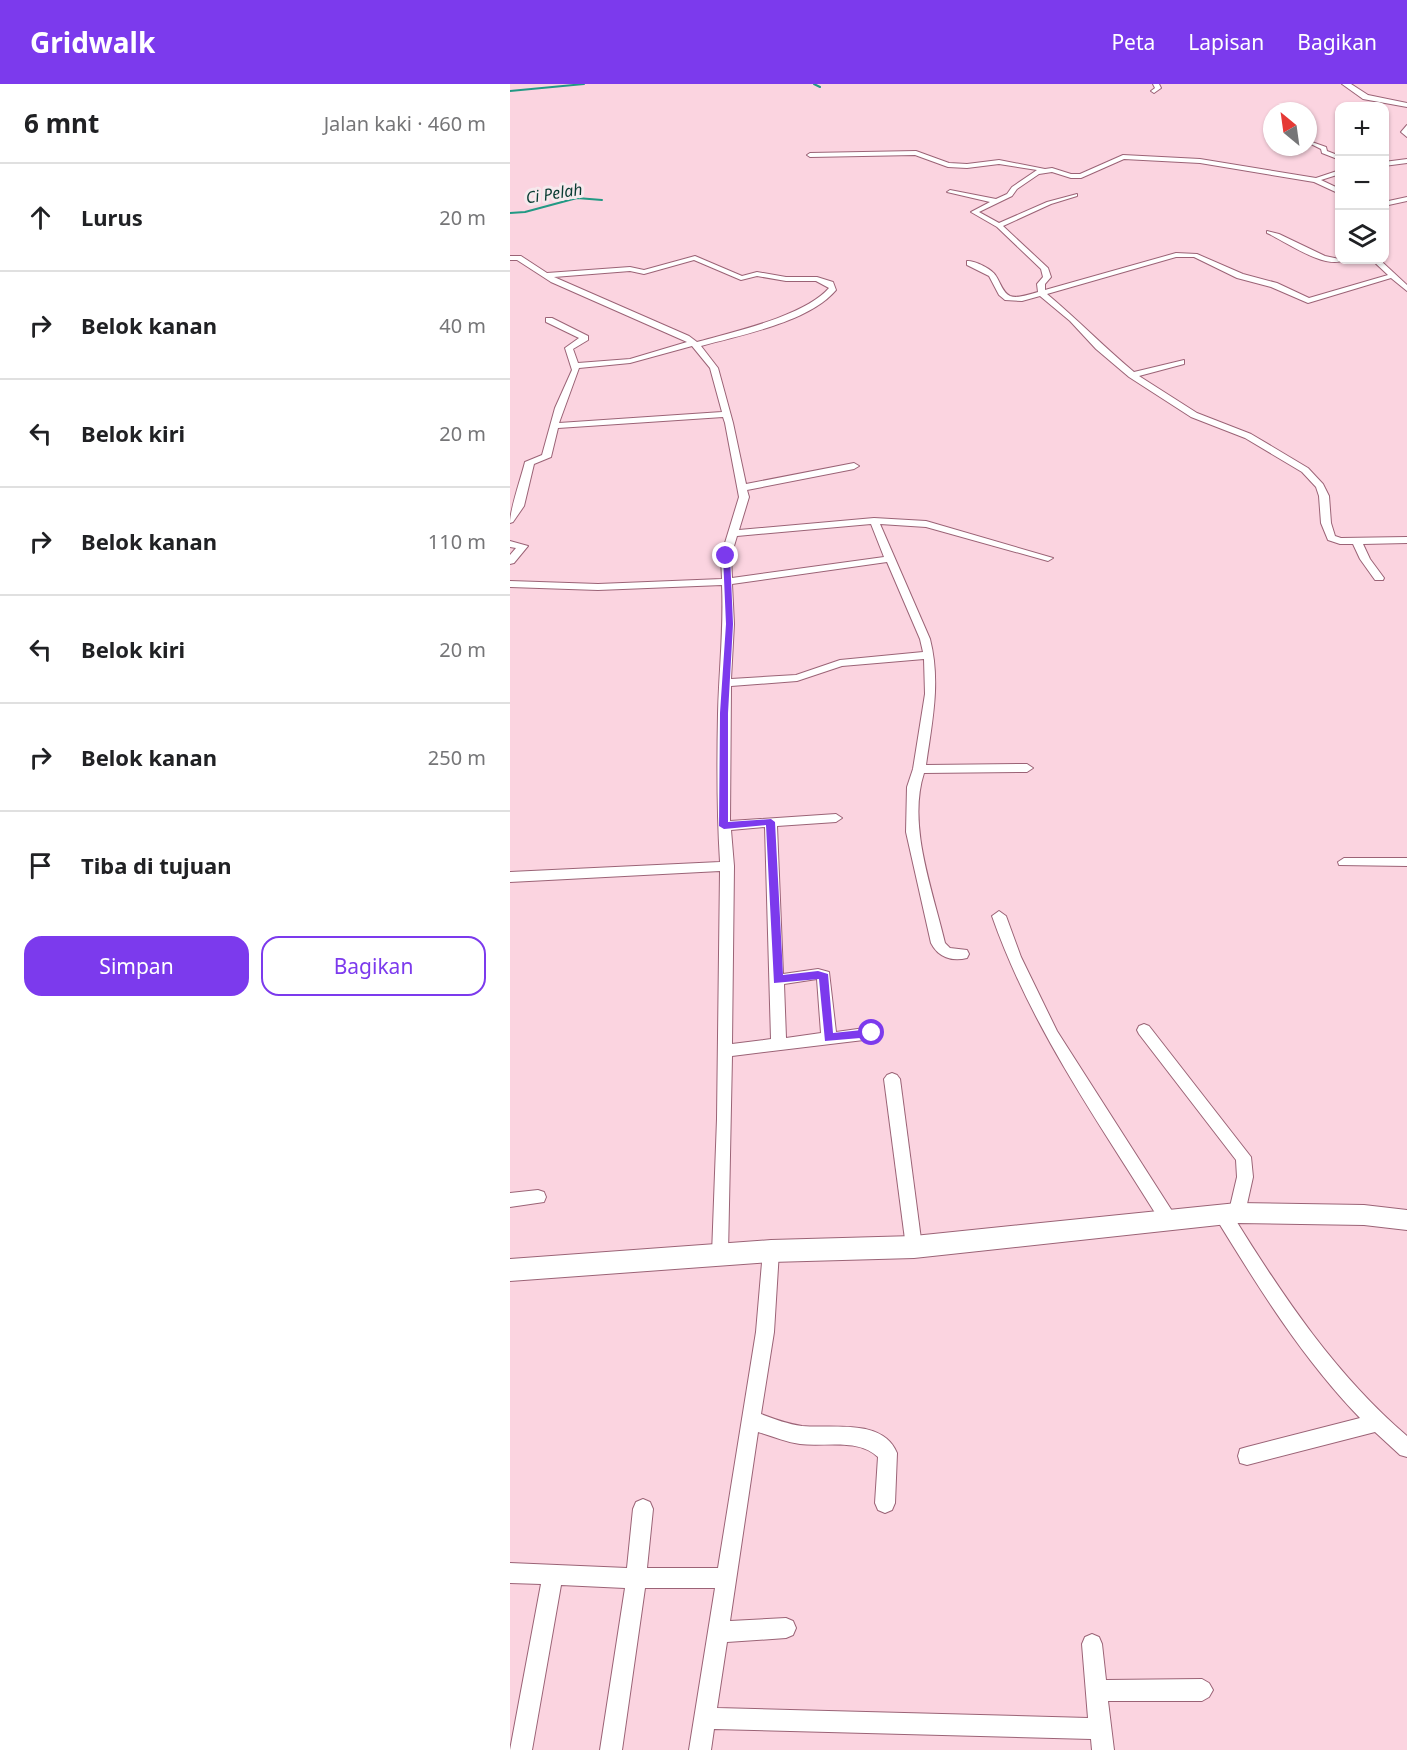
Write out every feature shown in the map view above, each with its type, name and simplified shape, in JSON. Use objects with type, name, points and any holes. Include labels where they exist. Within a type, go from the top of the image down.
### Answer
[{"type":"street","points":[[1154,91],[1158,88],[1156,84]]},
{"type":"street","points":[[1346,84],[1360,94],[1407,105]]},
{"type":"street","points":[[1407,129],[1405,132],[1407,134]]},
{"type":"street","points":[[1317,145],[1324,148],[1324,152],[1335,156]]},
{"type":"street","points":[[810,155],[915,153],[948,165],[967,166],[999,162],[1081,176],[1118,158],[1200,161],[1316,180],[1335,190]]},
{"type":"street","points":[[1389,163],[1407,161]]},
{"type":"street","points":[[1047,170],[1030,174],[1014,188],[1010,195],[975,213],[999,226],[1046,272],[1047,277],[1041,285],[1042,294],[1073,319],[1099,347],[1132,375],[1194,416],[1248,436],[1298,464],[1320,486],[1324,496],[1326,523],[1330,538],[1340,541],[1407,540]]},
{"type":"street","points":[[1316,180],[1335,174]]},
{"type":"street","points":[[950,192],[995,201]]},
{"type":"street","points":[[999,226],[1049,203],[1075,195]]},
{"type":"street","points":[[1389,203],[1407,199]]},
{"type":"street","points":[[1269,231],[1319,256],[1335,260]]},
{"type":"street","points":[[970,263],[992,275],[1003,295],[1009,299],[1024,299],[1181,254],[1201,257],[1240,276],[1274,285],[1308,301],[1391,276]]},
{"type":"street","points":[[510,258],[518,258],[547,275],[695,344],[714,368],[726,414],[744,502],[726,556],[729,624],[725,683],[724,826],[727,866],[724,1051],[726,1114],[720,1254]]},
{"type":"street","points":[[547,275],[630,269],[644,272],[695,258],[741,278],[757,274],[786,279],[817,279],[830,284],[833,288],[832,292],[814,306],[695,344],[630,361],[575,366]]},
{"type":"street","points":[[1380,264],[1407,289]]},
{"type":"street","points":[[510,520],[519,506],[530,462],[546,457],[559,408],[576,370],[569,348],[585,339],[549,320]]},
{"type":"street","points":[[1132,375],[1181,362]]},
{"type":"street","points":[[554,426],[726,414]]},
{"type":"street","points":[[741,488],[854,466]]},
{"type":"street","points":[[733,533],[874,521],[926,524],[1048,558]]},
{"type":"street","points":[[874,521],[926,639],[932,694],[919,770],[913,787],[912,832],[938,943],[941,950],[947,953],[962,954]]},
{"type":"street","points":[[1357,541],[1365,559],[1378,578]]},
{"type":"street","points":[[510,544],[523,546],[510,561]]},
{"type":"street","points":[[510,584],[598,587],[726,582],[890,559]]},
{"type":"street","points":[[725,683],[797,678],[840,663],[929,655]]},
{"type":"street","points":[[919,770],[1027,768]]},
{"type":"street","points":[[724,826],[836,818]]},
{"type":"street","points":[[771,822],[779,1044]]},
{"type":"street","points":[[1344,862],[1407,862]]},
{"type":"street","points":[[510,877],[727,866]]},
{"type":"street","points":[[999,916],[1011,957],[1034,1004],[1099,1113],[1168,1219]]},
{"type":"street","points":[[778,980],[818,974],[824,976],[828,1038]]},
{"type":"street","points":[[1143,1030],[1243,1157],[1246,1173],[1230,1214]]},
{"type":"street","points":[[724,1051],[872,1033]]},
{"type":"street","points":[[892,1078],[914,1247]]},
{"type":"street","points":[[510,1200],[538,1197]]},
{"type":"street","points":[[1230,1214],[1308,1345],[1352,1396],[1407,1448]]},
{"type":"street","points":[[510,1270],[771,1251],[914,1247],[1230,1214],[1364,1215],[1407,1220]]},
{"type":"street","points":[[700,1750],[765,1332],[771,1251]]},
{"type":"street","points":[[751,1420],[802,1435],[860,1438],[879,1444],[888,1453],[885,1503]]},
{"type":"street","points":[[1247,1456],[1379,1422]]},
{"type":"street","points":[[611,1750],[636,1578],[643,1509]]},
{"type":"street","points":[[510,1573],[636,1578],[728,1578]]},
{"type":"street","points":[[521,1750],[554,1575]]},
{"type":"street","points":[[719,1632],[786,1628]]},
{"type":"street","points":[[704,1718],[1101,1739],[1092,1644]]},
{"type":"street","points":[[1096,1691],[1202,1690]]},
{"type":"waterway","points":[[510,91],[584,84]]},
{"type":"waterway","points":[[814,84],[820,87]]},
{"type":"waterway","name":"Ci Pelah","points":[[510,213],[525,212],[577,198],[602,200]]},
{"type":"route","points":[[726,556],[729,624],[724,713],[724,826],[771,822],[778,980],[818,974],[824,976],[826,979],[828,1038],[872,1033]]}]
